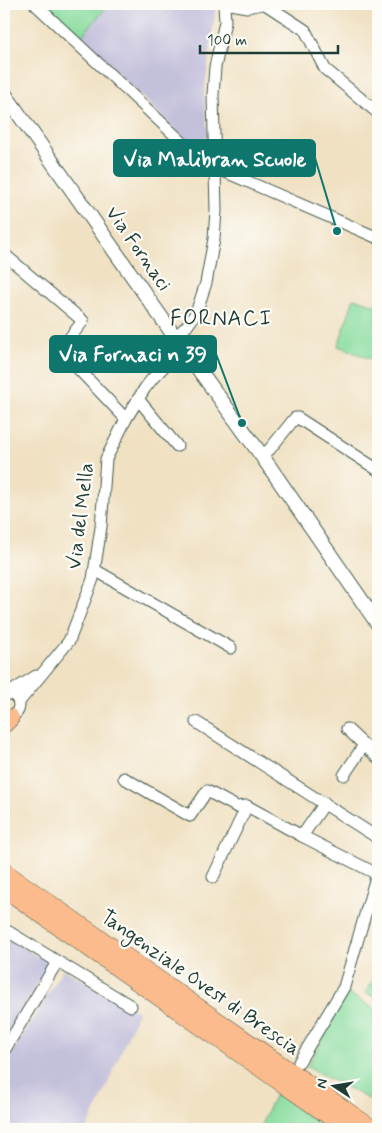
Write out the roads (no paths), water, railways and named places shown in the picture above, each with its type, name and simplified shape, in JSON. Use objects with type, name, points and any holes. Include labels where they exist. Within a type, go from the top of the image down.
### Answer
[{"type":"main road","points":[[4,858],[56,893],[76,921]]},
{"type":"main road","name":"Tangenziale Ovest di Brescia","points":[[4,872],[372,1129]]},
{"type":"main road","name":"Tangenziale Ovest di Brescia","points":[[8,894],[348,1129]]},
{"type":"street","points":[[35,4],[182,142],[214,167],[378,238]]},
{"type":"street","points":[[175,337],[187,326],[196,313],[206,284],[214,239],[216,210],[213,95],[215,67],[224,22],[224,4]]},
{"type":"street","points":[[230,4],[246,7],[264,4],[305,30],[325,70],[378,113]]},
{"type":"street","name":"Via Fornaci","points":[[4,93],[175,337],[262,456],[378,624]]},
{"type":"street","points":[[4,254],[83,321],[64,345],[66,356],[126,419]]},
{"type":"street","name":"Via del Mella","points":[[6,720],[17,713],[19,702],[68,641],[93,579],[101,527],[106,459],[126,419],[152,380],[184,348]]},
{"type":"street","points":[[138,400],[177,446]]},
{"type":"street","points":[[262,456],[295,418],[298,418],[378,470]]},
{"type":"street","points":[[95,570],[231,648]]},
{"type":"street","name":"Via del Mella","points":[[6,693],[44,671]]},
{"type":"street","name":"Via del Mella","points":[[6,693],[15,696],[19,702]]},
{"type":"street","points":[[196,722],[378,838]]},
{"type":"street","points":[[347,729],[378,758]]},
{"type":"street","points":[[344,775],[364,746]]},
{"type":"street","points":[[124,778],[190,816],[207,791],[236,807],[247,806],[302,836],[378,872],[344,987],[299,1062]]},
{"type":"street","points":[[302,836],[325,803]]},
{"type":"street","points":[[213,877],[247,806]]},
{"type":"street","points":[[4,929],[131,1006]]},
{"type":"street","points":[[4,1051],[57,962]]},
{"type":"place","name":"Via Malibran Scuole","points":[[337,231]]},
{"type":"place","name":"Via Fornaci n 39","points":[[242,423]]},
{"type":"district","name":"FORNACI","points":[[221,319]]}]
